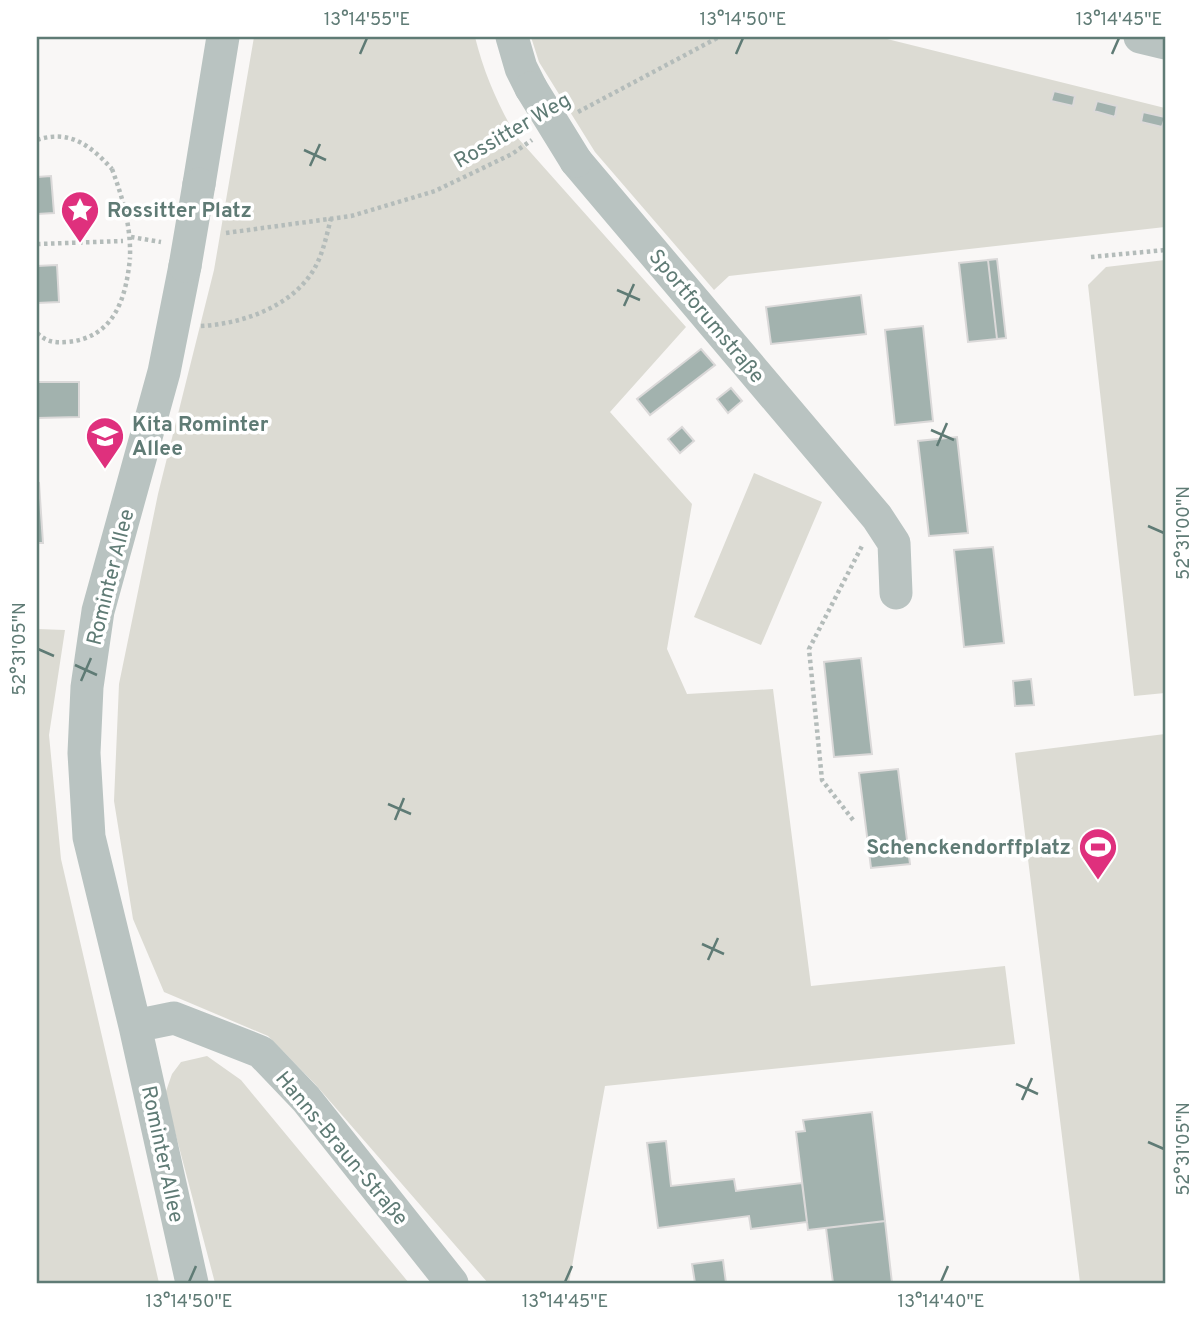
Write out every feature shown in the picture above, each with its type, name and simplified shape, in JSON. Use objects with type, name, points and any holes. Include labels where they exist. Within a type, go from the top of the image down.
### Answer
[{"type":"street","name":"Rominter Allee","points":[[192,1283],[135,1026],[89,837],[84,754],[87,687],[98,611],[164,372],[185,266],[223,37]]},
{"type":"street","name":"Sportforumstraße","points":[[512,37],[521,68],[531,88],[576,161],[877,517],[894,542],[896,593]]},
{"type":"street","points":[[1140,37],[1165,43]]},
{"type":"street","name":"Hanns-Braun-Straße","points":[[135,1026],[174,1018],[261,1052],[306,1098],[452,1283]]},
{"type":"path","name":"Rossitter Weg","points":[[574,114],[719,37]]},
{"type":"path","name":"Rossitter Weg","points":[[226,233],[351,216],[435,191],[512,154],[543,133]]},
{"type":"path","points":[[37,140],[65,136],[92,148],[112,169],[124,201],[131,237],[126,290],[110,322],[98,333],[73,341],[54,343],[43,339],[37,333]]},
{"type":"path","points":[[195,326],[213,325],[261,313],[292,294],[311,275],[323,250],[331,218]]},
{"type":"path","points":[[37,244],[123,241]]},
{"type":"path","points":[[1091,257],[1165,250]]},
{"type":"path","points":[[853,820],[822,780],[809,649],[877,517]]},
{"type":"shaded area","points":[[254,37],[475,37],[492,88],[516,136],[686,327],[610,412],[692,504],[667,649],[687,694],[773,689],[811,986],[1005,966],[1015,1044],[605,1086],[569,1283],[488,1283],[315,1084],[268,1036],[164,992],[133,919],[114,801],[119,684],[158,494],[214,270]]},
{"type":"shaded area","points":[[531,37],[879,37],[1165,108],[1165,227],[729,276],[714,290],[595,152],[539,62]]},
{"type":"shaded area","points":[[1165,260],[1165,693],[1134,696],[1088,285],[1106,267]]},
{"type":"shaded area","points":[[754,473],[822,502],[761,645],[694,617]]},
{"type":"shaded area","points":[[37,629],[65,630],[49,735],[61,859],[159,1283],[37,1283]]},
{"type":"shaded area","name":"Schenckendorffplatz","points":[[1165,734],[1165,1283],[1080,1283],[1015,753]]},
{"type":"shaded area","points":[[207,1056],[241,1080],[409,1283],[215,1283],[165,1094],[172,1074],[181,1062]]},
{"type":"building","points":[[1054,91],[1075,96],[1073,106],[1051,101]]},
{"type":"building","points":[[1097,101],[1117,106],[1115,117],[1094,111]]},
{"type":"building","points":[[1143,112],[1165,117],[1162,127],[1141,122]]},
{"type":"building","points":[[51,176],[54,213],[37,214],[37,177]]},
{"type":"building","points":[[997,259],[1006,338],[997,339],[988,260]]},
{"type":"building","points":[[988,260],[997,339],[968,342],[959,263]]},
{"type":"building","points":[[57,265],[59,302],[37,303],[37,266]]},
{"type":"building","points":[[861,295],[866,334],[771,344],[766,307]]},
{"type":"building","points":[[923,326],[933,421],[895,425],[885,330]]},
{"type":"building","points":[[701,349],[715,365],[650,415],[637,399]]},
{"type":"building","points":[[37,382],[79,382],[79,417],[37,418]]},
{"type":"building","points":[[731,388],[742,401],[728,413],[717,399]]},
{"type":"building","points":[[682,427],[694,441],[680,453],[668,439]]},
{"type":"building","points":[[957,437],[968,533],[929,536],[918,441]]},
{"type":"building","points":[[39,483],[43,543],[37,543]]},
{"type":"building","points":[[993,547],[1004,643],[964,647],[954,550]]},
{"type":"building","points":[[861,658],[872,754],[834,757],[824,662]]},
{"type":"building","points":[[1031,679],[1034,705],[1015,706],[1013,681]]},
{"type":"building","points":[[898,769],[910,864],[871,868],[859,773]]},
{"type":"building","points":[[872,1112],[885,1221],[808,1230],[796,1132],[805,1131],[803,1120]]},
{"type":"building","points":[[666,1141],[671,1186],[734,1179],[736,1191],[802,1183],[807,1222],[751,1229],[749,1216],[658,1228],[647,1143]]},
{"type":"building","points":[[885,1221],[892,1283],[833,1283],[826,1228]]},
{"type":"building","points":[[723,1260],[726,1283],[695,1283],[692,1264]]},
{"type":"place","name":"Rossitter Platz","points":[[80,244]]},
{"type":"place","name":"Kita Rominter Allee","points":[[105,470]]},
{"type":"place","name":"Schenckendorffplatz","points":[[1098,881]]}]
